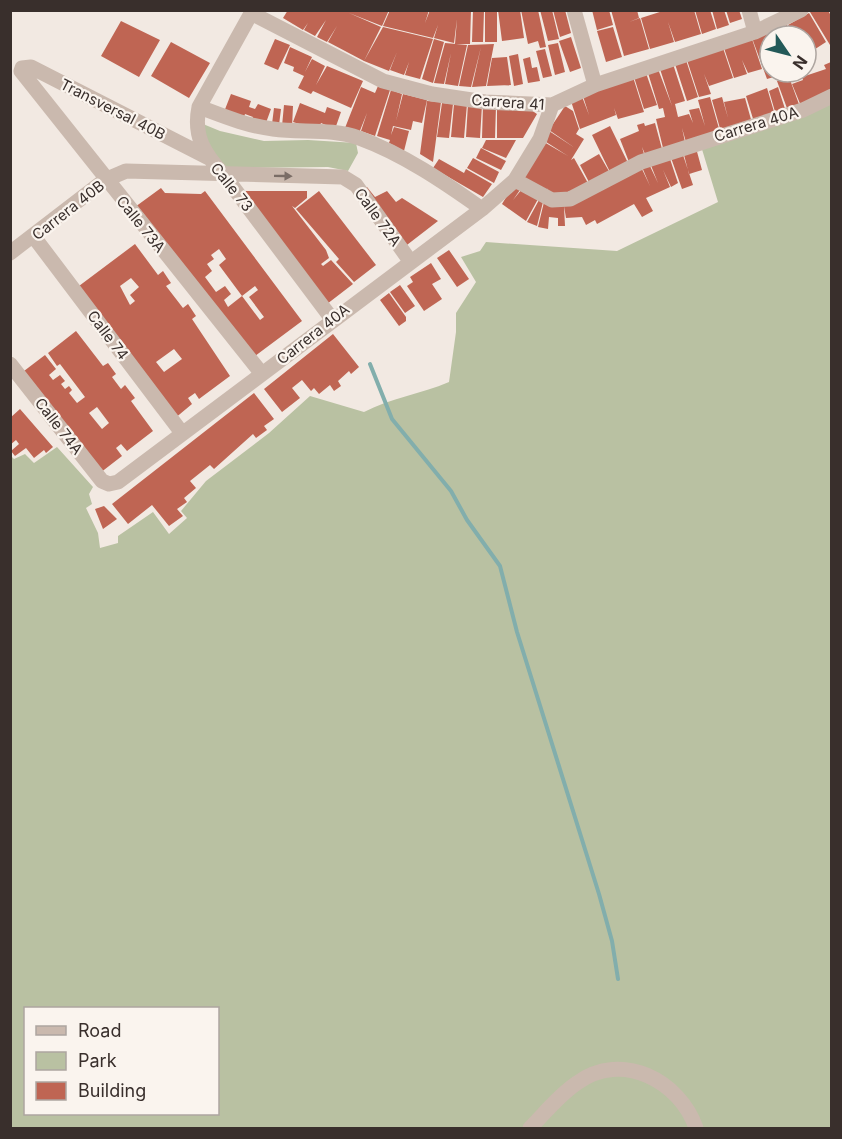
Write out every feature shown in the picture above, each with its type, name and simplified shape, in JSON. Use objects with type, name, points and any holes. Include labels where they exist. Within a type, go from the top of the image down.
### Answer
[{"type":"street","points":[[574,10],[595,85]]},
{"type":"street","points":[[749,10],[755,32]]},
{"type":"street","name":"Carrera 41","points":[[252,12],[383,81],[432,94],[485,102],[552,105],[595,85],[755,32],[801,10]]},
{"type":"street","points":[[252,12],[199,107],[250,126],[276,130],[328,131],[359,138],[438,178],[482,209]]},
{"type":"street","name":"Transversal 40B","points":[[21,71],[27,66],[31,67],[207,157]]},
{"type":"street","name":"Calle 73A","points":[[21,71],[105,180],[262,374]]},
{"type":"street","name":"Carrera 40A","points":[[515,180],[552,200],[570,199],[641,162],[803,110],[831,96]]},
{"type":"street","name":"Carrera 40A","points":[[110,484],[118,482],[332,319],[482,209],[515,180],[540,139],[552,105]]},
{"type":"street","name":"Calle 73","points":[[199,107],[196,124],[207,157],[224,175],[332,319]]},
{"type":"street","name":"Carrera 40B","points":[[10,253],[105,180],[126,171],[343,177]]},
{"type":"street","name":"Calle 72A","points":[[343,177],[356,185],[410,261]]},
{"type":"street","name":"Calle 74","points":[[33,237],[182,433]]},
{"type":"street","name":"Calle 74A","points":[[10,364],[102,481],[110,484]]},
{"type":"street","points":[[530,1128],[578,1082],[608,1071],[639,1072],[667,1085],[689,1109],[696,1128]]},
{"type":"green space","points":[[831,102],[831,1128],[11,1128],[10,455],[14,459],[25,454],[34,463],[57,447],[93,487],[89,494],[92,504],[86,508],[98,533],[100,548],[118,543],[118,536],[153,512],[169,534],[187,518],[181,511],[206,481],[269,433],[310,396],[364,412],[449,382],[456,332],[456,313],[476,282],[461,257],[480,251],[486,242],[617,251],[718,202],[701,146]]},
{"type":"green space","points":[[203,124],[220,131],[264,141],[308,140],[356,143],[358,153],[348,171],[328,167],[225,168],[209,153]]},
{"type":"building","points":[[288,10],[389,10],[382,26],[349,13],[381,27],[364,61],[328,42],[337,26],[327,42],[317,37],[326,20],[315,36],[304,30],[308,23],[303,30],[283,18]]},
{"type":"building","points":[[390,10],[429,10],[425,23],[430,10],[471,10],[470,44],[455,44],[457,19],[454,43],[434,38],[438,25],[433,38],[383,26]]},
{"type":"building","points":[[473,10],[484,10],[483,42],[472,42]]},
{"type":"building","points":[[498,10],[520,10],[524,38],[502,41]]},
{"type":"building","points":[[521,10],[538,10],[546,47],[540,48],[538,41],[528,44]]},
{"type":"building","points":[[540,10],[552,10],[559,39],[548,41]]},
{"type":"building","points":[[553,10],[565,10],[571,33],[560,37]]},
{"type":"building","points":[[592,10],[609,10],[613,25],[597,30]]},
{"type":"building","points":[[611,10],[637,10],[639,18],[629,22],[640,18],[649,49],[624,56]]},
{"type":"building","points":[[666,10],[694,10],[701,34],[675,42],[668,22],[674,42],[650,49],[641,18]]},
{"type":"building","points":[[695,10],[710,10],[716,29],[702,34]]},
{"type":"building","points":[[712,10],[724,10],[729,25],[717,29]]},
{"type":"building","points":[[726,10],[739,10],[742,19],[730,23]]},
{"type":"building","points":[[828,10],[831,16],[830,45],[818,24],[810,12]]},
{"type":"building","points":[[485,11],[497,11],[497,42],[485,42]]},
{"type":"building","points":[[809,13],[815,24],[790,24]]},
{"type":"building","points":[[121,21],[160,40],[139,77],[101,56]]},
{"type":"building","points":[[383,27],[433,39],[420,79],[405,75],[409,62],[404,75],[390,70],[397,52],[389,71],[364,61]]},
{"type":"building","points":[[613,27],[622,57],[606,62],[597,31]]},
{"type":"building","points":[[818,28],[826,42],[818,47]]},
{"type":"building","points":[[758,36],[758,54],[752,38]]},
{"type":"building","points":[[571,37],[581,68],[570,72],[559,41]]},
{"type":"building","points":[[275,39],[290,45],[278,70],[264,64]]},
{"type":"building","points":[[434,39],[444,42],[433,83],[422,79]]},
{"type":"building","points":[[752,39],[758,57],[758,70],[748,73],[742,60],[747,74],[734,78],[724,48]]},
{"type":"building","points":[[171,42],[210,63],[189,98],[151,76]]},
{"type":"building","points":[[445,43],[467,45],[458,86],[445,84],[451,53],[444,84],[434,83]]},
{"type":"building","points":[[558,43],[565,72],[555,75],[548,45]]},
{"type":"building","points":[[494,44],[486,86],[472,87],[481,47],[471,87],[459,86],[468,45]]},
{"type":"building","points":[[290,47],[312,57],[305,72],[312,59],[325,66],[316,85],[327,66],[363,81],[351,108],[313,91],[311,94],[298,88],[304,76],[293,71],[294,67],[284,63]]},
{"type":"building","points":[[723,48],[733,78],[709,86],[704,74],[711,94],[699,97],[687,60]]},
{"type":"building","points":[[545,49],[552,76],[543,78],[536,51]]},
{"type":"building","points":[[518,54],[523,84],[514,86],[509,56]]},
{"type":"building","points":[[507,57],[511,85],[487,86],[492,58]]},
{"type":"building","points":[[530,57],[532,68],[537,67],[540,81],[528,83],[523,59]]},
{"type":"building","points":[[686,60],[698,97],[687,101],[675,64]]},
{"type":"building","points":[[831,62],[831,91],[801,106],[792,84],[818,84],[818,72],[826,69],[824,65]]},
{"type":"building","points":[[673,64],[685,101],[675,104],[678,117],[689,114],[693,123],[689,110],[699,108],[705,126],[698,100],[710,97],[720,132],[686,142],[682,128],[685,142],[663,148],[656,119],[665,117],[663,108],[659,109],[648,73],[658,69],[672,106],[660,69]]},
{"type":"building","points":[[646,73],[657,105],[644,109],[634,77]]},
{"type":"building","points":[[633,77],[644,112],[618,119],[614,108],[616,115],[580,129],[570,98],[581,94],[589,115],[582,93]]},
{"type":"building","points":[[778,84],[792,84],[800,107],[788,111]]},
{"type":"building","points":[[378,86],[390,90],[375,136],[361,131],[367,113],[359,133],[345,128],[361,87],[375,93]]},
{"type":"building","points":[[778,87],[786,112],[776,115],[769,91]]},
{"type":"building","points":[[767,88],[775,115],[754,122],[746,96]]},
{"type":"building","points":[[391,90],[402,94],[396,121],[403,94],[427,100],[422,123],[413,121],[411,130],[393,126],[391,135],[394,127],[409,131],[404,151],[389,143],[390,140],[377,136]]},
{"type":"building","points":[[231,94],[251,101],[249,107],[255,109],[258,104],[271,109],[263,131],[249,126],[253,117],[245,114],[242,124],[222,117]]},
{"type":"building","points":[[722,97],[728,118],[724,102],[745,98],[752,123],[721,132],[712,100]]},
{"type":"building","points":[[427,101],[441,102],[433,162],[420,154]]},
{"type":"building","points":[[300,103],[325,113],[327,107],[341,112],[335,129],[321,123],[318,130],[293,122]]},
{"type":"building","points":[[442,103],[453,104],[449,138],[437,137]]},
{"type":"building","points":[[454,104],[467,104],[464,138],[451,137]]},
{"type":"building","points":[[468,104],[482,105],[480,138],[466,137]]},
{"type":"building","points":[[522,104],[537,114],[523,138],[497,138],[497,108]]},
{"type":"building","points":[[284,105],[293,106],[292,127],[282,126]]},
{"type":"building","points":[[483,105],[496,106],[495,138],[482,138]]},
{"type":"building","points":[[565,106],[573,111],[579,129],[576,134],[584,139],[571,160],[574,158],[589,185],[552,197],[545,194],[548,188],[544,194],[520,177],[544,142],[568,156],[543,140],[549,131],[575,148],[549,130]]},
{"type":"building","points":[[274,108],[281,109],[279,125],[272,124]]},
{"type":"building","points":[[644,123],[645,126],[655,123],[662,149],[645,154],[642,147],[644,154],[629,162],[620,139],[639,131],[637,125]]},
{"type":"building","points":[[610,126],[628,163],[610,172],[592,135]]},
{"type":"building","points":[[486,140],[516,140],[506,158],[482,148]]},
{"type":"building","points":[[481,148],[506,161],[501,170],[476,158]]},
{"type":"building","points":[[696,148],[702,170],[689,174],[683,151]]},
{"type":"building","points":[[682,152],[693,185],[682,189],[670,155]]},
{"type":"building","points":[[599,154],[610,173],[590,184],[580,165]]},
{"type":"building","points":[[669,156],[678,183],[671,187],[663,170],[670,187],[646,198],[653,211],[642,217],[634,204],[597,224],[595,220],[586,225],[582,217],[566,218],[564,206],[565,226],[558,226],[558,218],[549,217],[548,229],[538,227],[544,202],[641,167],[650,186],[642,167],[649,164],[658,183],[650,163]]},
{"type":"building","points":[[473,158],[499,172],[494,183],[467,168]]},
{"type":"building","points":[[439,159],[464,173],[466,169],[492,184],[483,197],[433,168]]},
{"type":"building","points":[[515,183],[522,187],[513,200],[522,189],[538,199],[526,221],[502,204]]},
{"type":"building","points":[[367,187],[375,197],[387,191],[396,202],[402,198],[438,221],[403,248],[361,191]]},
{"type":"building","points":[[161,188],[165,193],[201,194],[205,191],[302,321],[251,359],[135,207]],"holes":[[[219,249],[226,259],[219,265],[242,296],[228,307],[224,300],[231,294],[225,286],[216,292],[205,277],[212,271],[207,264],[214,259],[211,255]],[[255,286],[258,290],[249,297],[264,317],[260,320],[242,296]]]},
{"type":"building","points":[[246,191],[307,191],[307,198],[295,208],[292,206],[326,250],[329,258],[321,264],[323,266],[331,260],[353,284],[327,304],[242,195]]},
{"type":"building","points":[[319,191],[376,265],[354,282],[336,262],[339,259],[296,209]]},
{"type":"building","points":[[539,200],[543,202],[537,226],[527,222]]},
{"type":"building","points":[[135,244],[158,275],[163,271],[171,283],[166,286],[183,308],[188,304],[196,316],[192,319],[230,376],[199,399],[195,393],[188,398],[192,404],[174,419],[79,286]],"holes":[[[131,278],[139,287],[130,295],[135,301],[130,305],[120,286]],[[174,349],[182,359],[164,372],[156,362]]]},
{"type":"building","points":[[449,250],[469,279],[457,287],[437,258]]},
{"type":"building","points":[[431,263],[441,279],[432,284],[442,299],[424,311],[407,286],[413,282],[410,277]]},
{"type":"building","points":[[400,285],[415,306],[405,313],[390,292]]},
{"type":"building","points":[[389,293],[406,317],[406,321],[399,326],[380,300]]},
{"type":"building","points":[[76,331],[103,366],[108,363],[116,374],[112,377],[121,389],[125,385],[135,398],[131,401],[153,431],[127,451],[121,444],[116,448],[122,456],[100,473],[24,371],[45,355],[56,369],[49,375],[53,380],[60,375],[65,381],[61,384],[65,389],[69,386],[72,390],[69,393],[77,403],[85,397],[60,364],[57,366],[48,353]],"holes":[[[97,407],[109,423],[102,429],[89,413]]]},
{"type":"building","points":[[333,334],[359,367],[351,374],[349,371],[338,381],[341,386],[334,391],[330,385],[319,394],[314,388],[311,391],[302,380],[292,388],[300,398],[282,412],[264,389]]},
{"type":"building","points":[[254,393],[274,419],[264,426],[267,430],[256,438],[253,434],[214,469],[210,465],[190,481],[196,488],[184,498],[187,502],[177,509],[183,516],[169,526],[152,505],[128,524],[112,504]]},
{"type":"building","points":[[20,409],[53,447],[46,453],[44,450],[34,458],[26,448],[15,456],[11,451],[19,444],[16,440],[10,445],[10,418]]},
{"type":"building","points":[[104,506],[117,519],[103,529],[95,509]]},
{"type":"waterway","points":[[370,364],[392,419],[451,491],[467,520],[500,566],[517,632],[599,894],[612,941],[618,979]]}]
